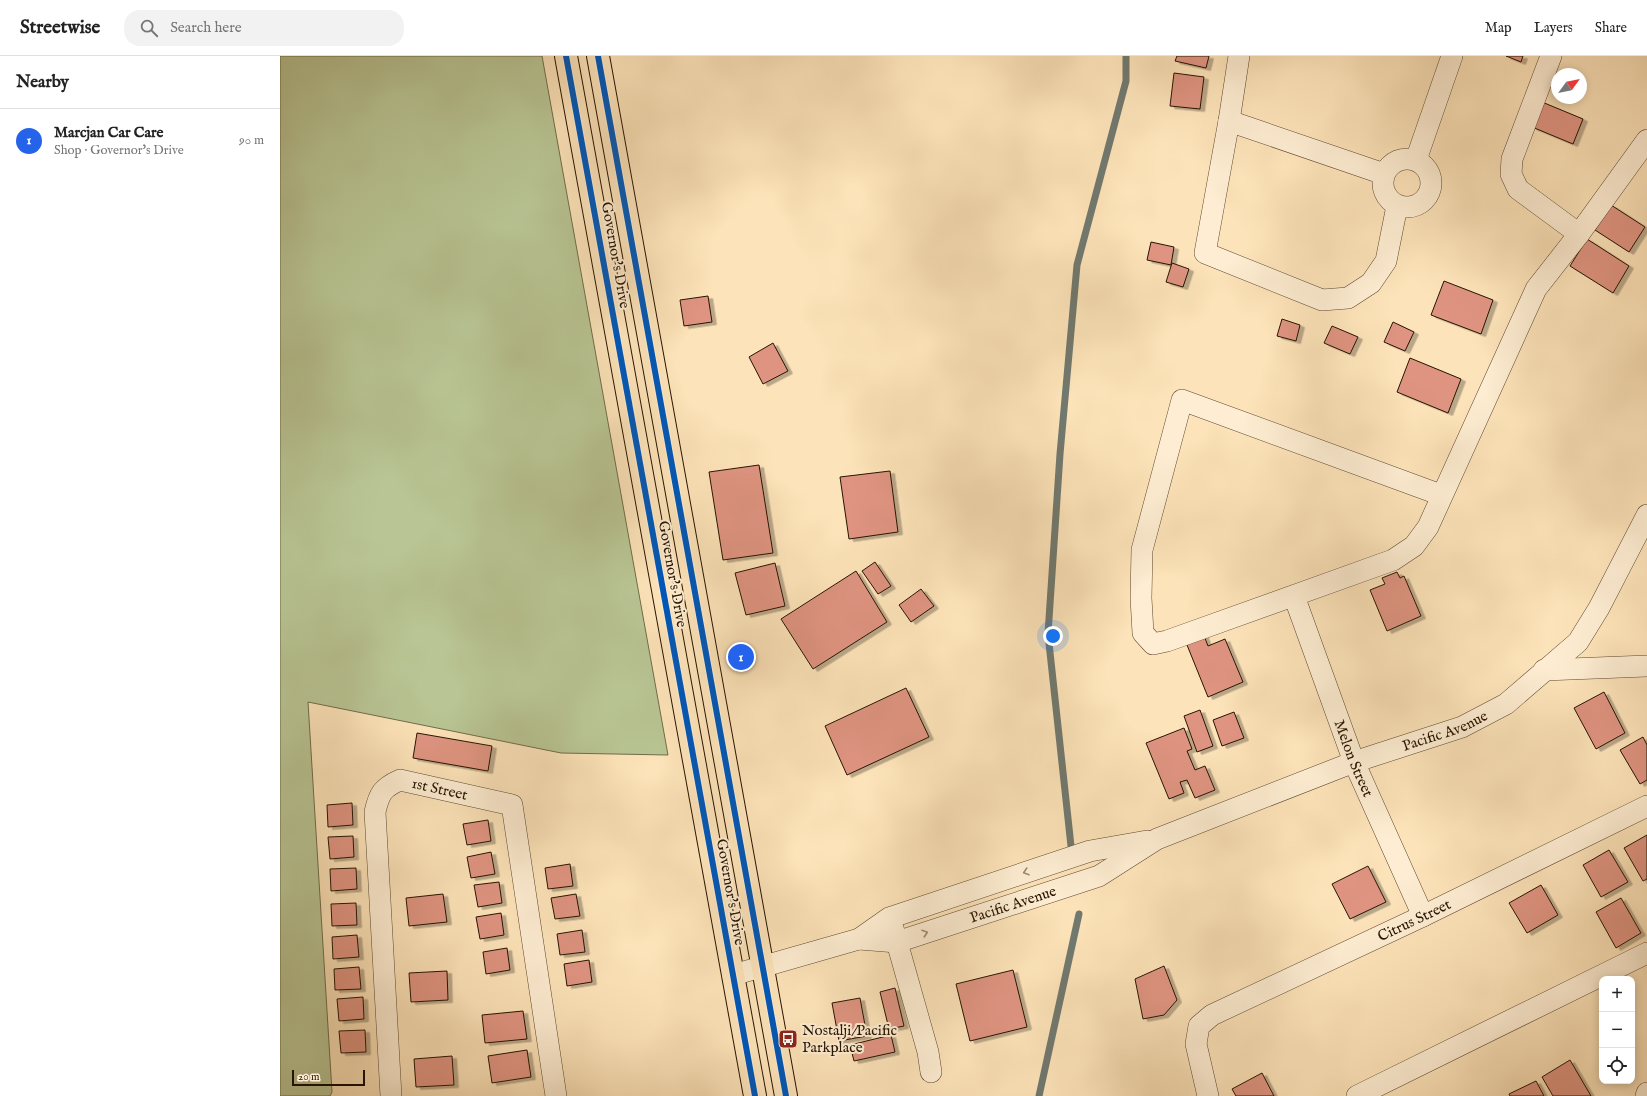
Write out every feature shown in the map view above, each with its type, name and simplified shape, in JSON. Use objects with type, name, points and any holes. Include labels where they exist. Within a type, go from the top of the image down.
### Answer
[{"type":"highway","name":"Governor's Drive","points":[[566,56],[755,1096]]},
{"type":"highway","name":"Governor's Drive","points":[[598,56],[786,1096]]},
{"type":"street","points":[[1239,56],[1230,120],[1205,253],[1322,300],[1348,298],[1370,283],[1386,261],[1397,206]]},
{"type":"street","points":[[1552,56],[1512,159],[1511,174],[1518,189],[1578,234]]},
{"type":"street","points":[[1416,160],[1449,57]]},
{"type":"street","points":[[1230,120],[1384,174]]},
{"type":"street","points":[[1441,495],[1182,400],[1142,550],[1141,598],[1143,633],[1153,644],[1167,641],[1393,560],[1414,546],[1428,527],[1441,495],[1536,289],[1647,140]]},
{"type":"street","points":[[1397,160],[1416,160],[1430,174],[1430,193],[1417,206],[1397,206],[1384,193],[1384,174],[1397,160]]},
{"type":"street","name":"Pacific Avenue","points":[[859,939],[897,942],[1099,876],[1157,839],[1354,762],[1462,727],[1506,704],[1578,642],[1599,608],[1647,515]]},
{"type":"street","name":"Melon Street","points":[[1294,596],[1354,762],[1423,916]]},
{"type":"street","points":[[1544,670],[1647,666]]},
{"type":"street","name":"1st Street","points":[[391,1096],[375,812],[378,797],[388,785],[400,780],[512,805],[556,1096]]},
{"type":"street","name":"Citrus Street","points":[[1208,1096],[1196,1044],[1199,1026],[1212,1015],[1423,916],[1647,806]]},
{"type":"street","name":"Pacific Avenue","points":[[733,975],[762,968],[859,939],[889,918],[936,901],[1090,851],[1157,839]]},
{"type":"street","points":[[1052,864],[1061,889]]},
{"type":"street","points":[[936,901],[945,926]]},
{"type":"street","points":[[889,918],[928,1052],[931,1072]]},
{"type":"street","points":[[1357,1096],[1647,953]]},
{"type":"green space","points":[[280,56],[542,56],[668,755],[561,753],[308,702],[332,1092],[330,1096],[280,1096]]},
{"type":"building","points":[[1177,56],[1209,56],[1206,68],[1175,61]]},
{"type":"building","points":[[1506,56],[1523,56],[1521,62]]},
{"type":"building","points":[[1174,73],[1204,77],[1200,109],[1170,106]]},
{"type":"building","points":[[1542,102],[1583,119],[1573,144],[1532,127]]},
{"type":"building","points":[[1611,205],[1645,227],[1629,252],[1595,230]]},
{"type":"building","points":[[1587,239],[1629,266],[1613,293],[1570,266]]},
{"type":"building","points":[[1151,242],[1174,247],[1171,265],[1147,260]]},
{"type":"building","points":[[1172,263],[1189,269],[1183,287],[1166,282]]},
{"type":"building","points":[[1444,281],[1493,300],[1481,334],[1431,315]]},
{"type":"building","points":[[708,296],[712,322],[684,326],[680,300]]},
{"type":"building","points":[[1282,319],[1300,325],[1296,341],[1277,336]]},
{"type":"building","points":[[1393,322],[1414,332],[1405,351],[1384,342]]},
{"type":"building","points":[[1332,326],[1358,337],[1350,354],[1324,343]]},
{"type":"building","points":[[773,343],[788,371],[763,384],[749,357]]},
{"type":"building","points":[[1410,358],[1461,379],[1448,413],[1397,392]]},
{"type":"building","points":[[759,465],[773,553],[723,560],[709,472]]},
{"type":"building","points":[[890,471],[898,532],[849,539],[840,477]]},
{"type":"building","points":[[875,562],[891,586],[878,594],[862,571]]},
{"type":"building","points":[[775,563],[785,606],[746,615],[735,573]]},
{"type":"building","points":[[856,571],[887,622],[813,669],[781,619]]},
{"type":"building","points":[[1397,572],[1400,578],[1404,576],[1421,616],[1387,631],[1370,590],[1385,584],[1382,578]]},
{"type":"building","points":[[921,589],[934,606],[911,622],[899,605]]},
{"type":"building","points":[[1203,633],[1208,646],[1225,639],[1243,682],[1208,697],[1185,640]]},
{"type":"building","points":[[906,688],[929,737],[847,775],[825,726]]},
{"type":"building","points":[[1604,692],[1625,733],[1596,749],[1574,708]]},
{"type":"building","points":[[1200,710],[1213,746],[1197,752],[1184,716]]},
{"type":"building","points":[[1234,712],[1244,738],[1222,746],[1213,720]]},
{"type":"building","points":[[1184,728],[1192,749],[1187,751],[1195,770],[1205,766],[1215,790],[1195,798],[1187,780],[1180,782],[1184,793],[1169,799],[1146,743]]},
{"type":"building","points":[[417,733],[492,746],[488,771],[413,758]]},
{"type":"building","points":[[1643,737],[1647,745],[1647,780],[1640,784],[1620,750]]},
{"type":"building","points":[[352,803],[353,825],[328,827],[327,805]]},
{"type":"building","points":[[488,820],[491,841],[467,845],[463,824]]},
{"type":"building","points":[[1647,835],[1647,879],[1643,881],[1624,848]]},
{"type":"building","points":[[353,836],[354,857],[330,859],[328,837]]},
{"type":"building","points":[[1609,850],[1628,882],[1601,897],[1583,865]]},
{"type":"building","points":[[491,852],[495,874],[471,878],[467,857]]},
{"type":"building","points":[[570,864],[573,886],[548,889],[545,868]]},
{"type":"building","points":[[1368,866],[1386,902],[1350,919],[1332,884]]},
{"type":"building","points":[[356,868],[357,889],[331,891],[330,869]]},
{"type":"building","points":[[499,882],[502,903],[478,907],[474,885]]},
{"type":"building","points":[[1541,885],[1558,915],[1527,933],[1509,903]]},
{"type":"building","points":[[443,894],[447,922],[409,926],[406,898]]},
{"type":"building","points":[[576,894],[580,916],[555,919],[551,898]]},
{"type":"building","points":[[1621,898],[1641,933],[1616,948],[1596,912]]},
{"type":"building","points":[[356,903],[357,925],[332,926],[331,904]]},
{"type":"building","points":[[501,913],[504,935],[480,939],[476,917]]},
{"type":"building","points":[[582,930],[585,952],[560,955],[557,934]]},
{"type":"building","points":[[357,935],[359,957],[333,959],[332,937]]},
{"type":"building","points":[[507,948],[510,970],[486,974],[483,952]]},
{"type":"building","points":[[589,960],[592,982],[567,986],[564,964]]},
{"type":"building","points":[[1164,966],[1177,1000],[1164,1015],[1143,1019],[1135,979]]},
{"type":"building","points":[[359,967],[361,989],[335,990],[334,969]]},
{"type":"building","points":[[1013,970],[1027,1027],[970,1041],[956,984]]},
{"type":"building","points":[[447,971],[448,1000],[411,1002],[409,973]]},
{"type":"building","points":[[895,988],[904,1026],[889,1029],[880,992]]},
{"type":"building","points":[[363,997],[364,1019],[339,1021],[337,999]]},
{"type":"building","points":[[860,998],[867,1036],[839,1041],[832,1003]]},
{"type":"building","points":[[523,1011],[527,1039],[485,1043],[482,1015]]},
{"type":"building","points":[[365,1030],[366,1052],[341,1053],[339,1031]]},
{"type":"building","points":[[891,1035],[895,1052],[854,1061],[850,1045]]},
{"type":"building","points":[[527,1050],[531,1077],[492,1083],[488,1056]]},
{"type":"building","points":[[452,1056],[454,1085],[416,1087],[414,1059]]},
{"type":"building","points":[[1570,1060],[1591,1096],[1553,1096],[1542,1077]]},
{"type":"building","points":[[1262,1073],[1274,1096],[1236,1096],[1232,1089]]},
{"type":"building","points":[[1536,1081],[1544,1096],[1510,1096],[1509,1094]]},
{"type":"waterway","points":[[1071,846],[1048,634],[1060,454],[1077,265],[1126,81],[1126,56]]},
{"type":"waterway","points":[[1039,1096],[1079,914]]},
{"type":"cycle path","points":[[566,56],[755,1096]]},
{"type":"cycle path","points":[[598,56],[786,1096]]},
{"type":"place","name":"Marcjan Car Care","points":[[741,657]]},
{"type":"place","name":"Nostalji/Pacific Parkplace","points":[[788,1039]]}]
